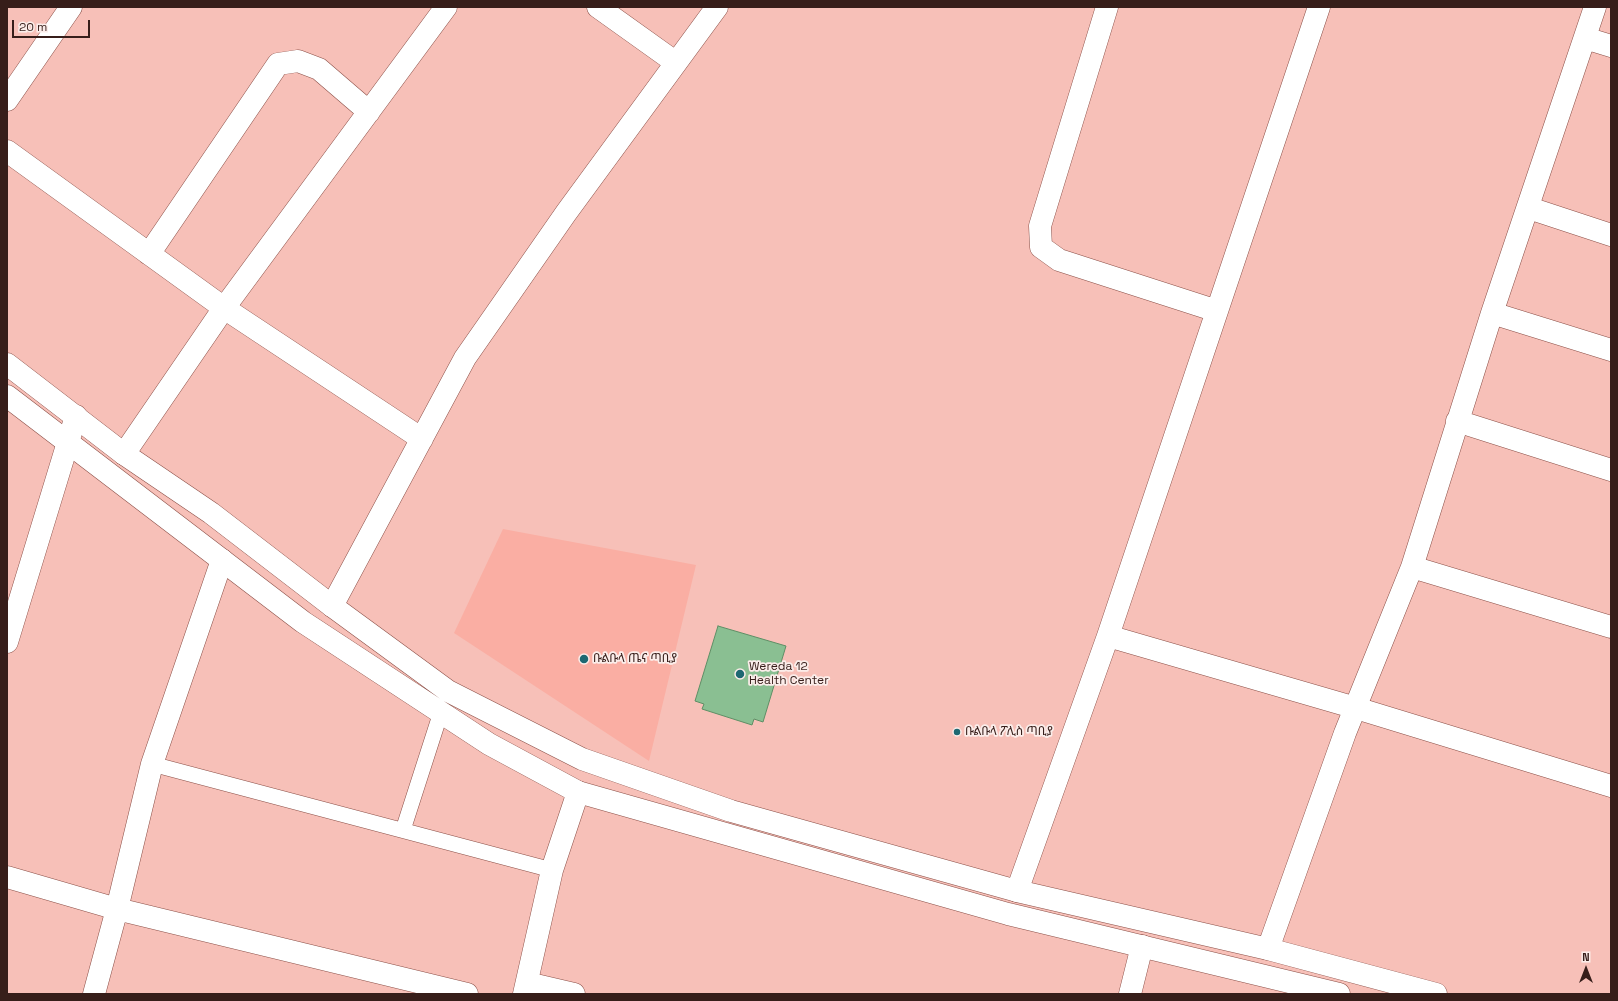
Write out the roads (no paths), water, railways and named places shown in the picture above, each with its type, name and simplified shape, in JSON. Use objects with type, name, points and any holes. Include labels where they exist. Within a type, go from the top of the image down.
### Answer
[{"type":"street","points":[[7,100],[70,7]]},
{"type":"street","points":[[124,454],[224,308],[446,7]]},
{"type":"street","points":[[598,7],[675,62]]},
{"type":"street","points":[[332,606],[466,358],[566,213],[675,62],[717,7]]},
{"type":"street","points":[[1107,7],[1040,226],[1041,247],[1059,260],[1217,310]]},
{"type":"street","points":[[1017,891],[1108,636],[1319,7]]},
{"type":"street","points":[[1268,949],[1343,739],[1412,567],[1492,313],[1529,208],[1595,7]]},
{"type":"street","points":[[1586,38],[1611,46]]},
{"type":"street","points":[[149,254],[278,64],[298,61],[319,69],[368,112]]},
{"type":"street","points":[[7,151],[224,308],[422,439]]},
{"type":"street","points":[[1529,208],[1611,235]]},
{"type":"street","points":[[1492,313],[1611,350]]},
{"type":"street","points":[[7,364],[124,454],[211,513],[332,606],[448,691],[582,759],[731,811],[1017,891],[1268,949],[1436,994]]},
{"type":"street","points":[[7,396],[303,622],[489,744],[578,792],[1008,914],[1339,994]]},
{"type":"street","points":[[7,642],[66,442],[76,416]]},
{"type":"street","points":[[1457,421],[1611,470]]},
{"type":"street","points":[[94,994],[117,909],[152,764],[222,560]]},
{"type":"street","points":[[1412,567],[1611,627]]},
{"type":"street","points":[[1108,636],[1356,708],[1611,786]]},
{"type":"street","points":[[574,994],[525,988],[552,870],[578,792]]},
{"type":"street","points":[[7,877],[117,909],[467,994]]},
{"type":"street","points":[[1130,994],[1142,946]]},
{"type":"lane","points":[[403,830],[441,712]]},
{"type":"lane","points":[[152,764],[552,870]]},
{"type":"place","name":"ቡልቡላ ጤና ጣቢያ","points":[[584,659]]},
{"type":"place","name":"Wereda 12 Health Center","points":[[740,674]]},
{"type":"place","name":"ቡልቡላ ፖሊስ ጣቢያ","points":[[957,732]]}]
